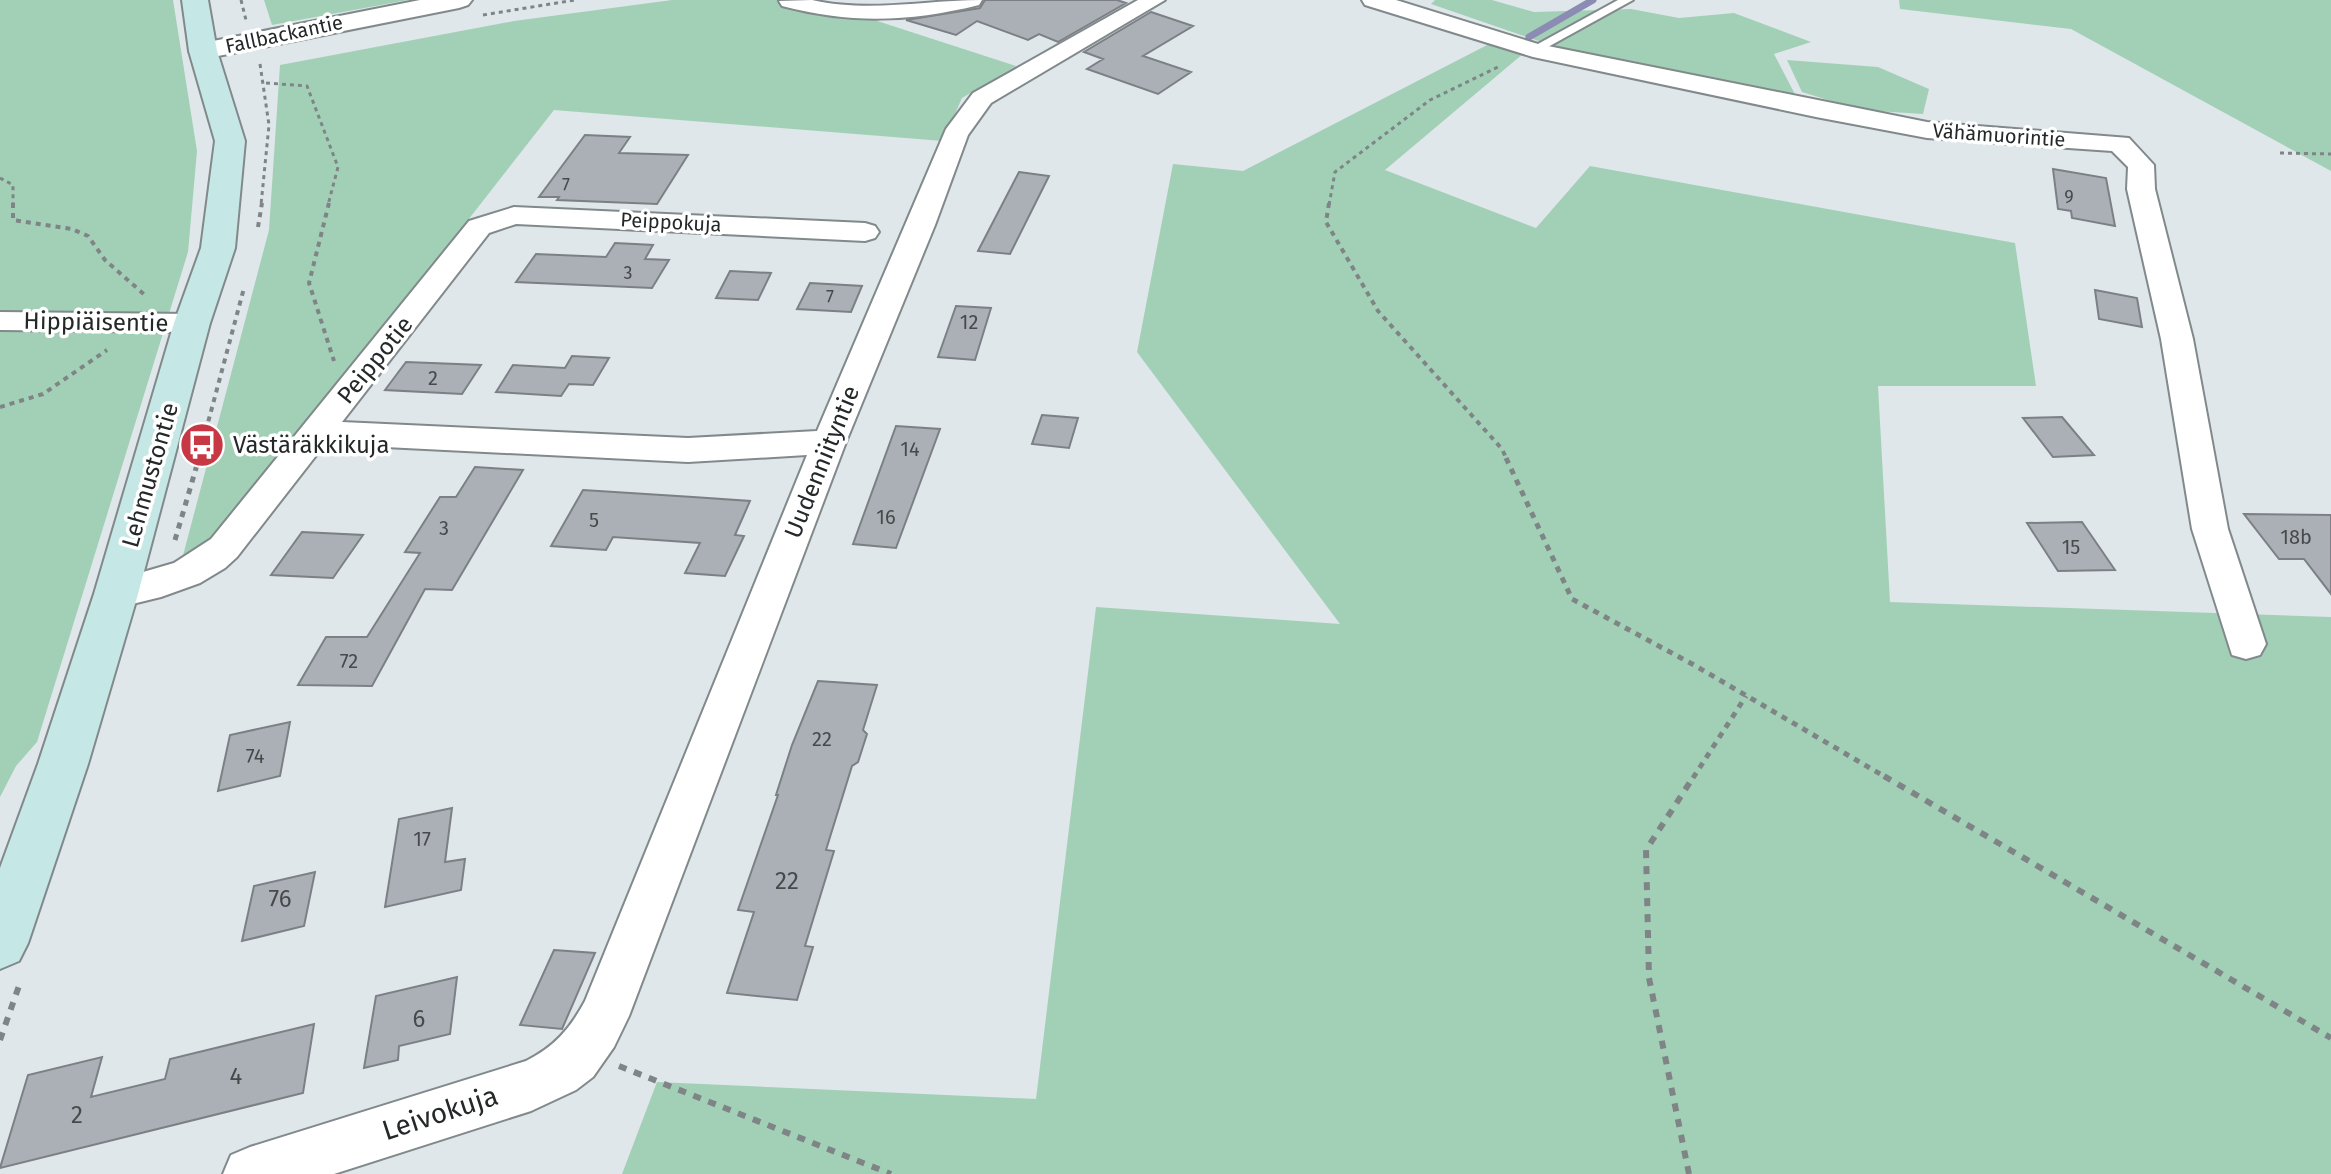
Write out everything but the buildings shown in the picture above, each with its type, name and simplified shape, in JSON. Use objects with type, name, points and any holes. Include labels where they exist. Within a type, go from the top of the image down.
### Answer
[{"type":"main road","name":"Lehmustontie","points":[[0,943],[63,764],[116,594],[192,323],[218,248],[230,141],[203,51],[195,0]]},
{"type":"street","name":"Fallbackantie","points":[[203,51],[459,0]]},
{"type":"street","points":[[790,1],[852,16],[900,14],[971,0]]},
{"type":"street","name":"Uudenniityntie","points":[[594,1034],[955,134],[982,98],[1154,0]]},
{"type":"street","name":"Vähämuorintie","points":[[1373,0],[1533,50],[1927,130],[2120,144],[2141,165],[2141,189],[2177,339],[2210,529],[2246,644]]},
{"type":"street","name":"Peippokuja","points":[[479,227],[514,215],[865,232]]},
{"type":"street","name":"Peippotie","points":[[116,594],[161,583],[204,566],[224,548],[479,227]]},
{"type":"street","name":"Hippiäisentie","points":[[0,321],[192,323]]},
{"type":"street","points":[[317,432],[688,450],[829,442]]},
{"type":"street","name":"Leivokuja","points":[[250,1174],[531,1085],[561,1072],[594,1034]]},
{"type":"lane","points":[[1533,50],[1627,0]]},
{"type":"path","points":[[241,0],[247,23]]},
{"type":"path","points":[[1533,50],[1430,100],[1335,172],[1326,222],[1378,311],[1502,449],[1572,599],[1746,696],[2331,1038]]},
{"type":"path","points":[[266,83],[307,86],[338,167],[309,283],[345,396]]},
{"type":"path","points":[[2280,153],[2331,154]]},
{"type":"path","points":[[0,178],[13,185],[13,220],[72,229],[88,236],[105,260],[157,306],[145,322],[66,379],[20,405],[0,407]]},
{"type":"path","points":[[1689,1174],[1649,978],[1646,850],[1746,696]]},
{"type":"path","points":[[594,1034],[891,1174]]},
{"type":"green space","points":[[0,0],[173,0],[197,151],[188,252],[37,742],[16,766],[0,797]]},
{"type":"green space","points":[[264,0],[408,0],[272,25]]},
{"type":"green space","points":[[672,0],[784,0],[865,17],[1016,66],[962,98],[943,141],[554,110],[207,554],[181,563],[269,230],[280,65],[514,21]]},
{"type":"green space","points":[[1435,0],[1492,0],[1534,12],[1631,9],[1679,18],[1734,13],[1811,42],[1774,54],[1797,98],[1556,47],[1431,4]]},
{"type":"green space","points":[[1899,0],[2331,0],[2331,171],[2071,29],[1900,9]]},
{"type":"green space","points":[[1491,43],[1524,53],[1385,170],[1536,228],[1590,166],[2015,243],[2036,386],[1878,386],[1890,602],[2331,617],[2331,1174],[622,1174],[657,1082],[1036,1099],[1096,607],[1340,624],[1137,352],[1173,164],[1243,171]]},
{"type":"green space","points":[[1787,60],[1878,67],[1929,89],[1923,114],[1860,110],[1802,92]]},
{"type":"waterway","points":[[1529,37],[1593,0]]},
{"type":"place","name":"Västäräkkikuja","points":[[202,445]]}]
